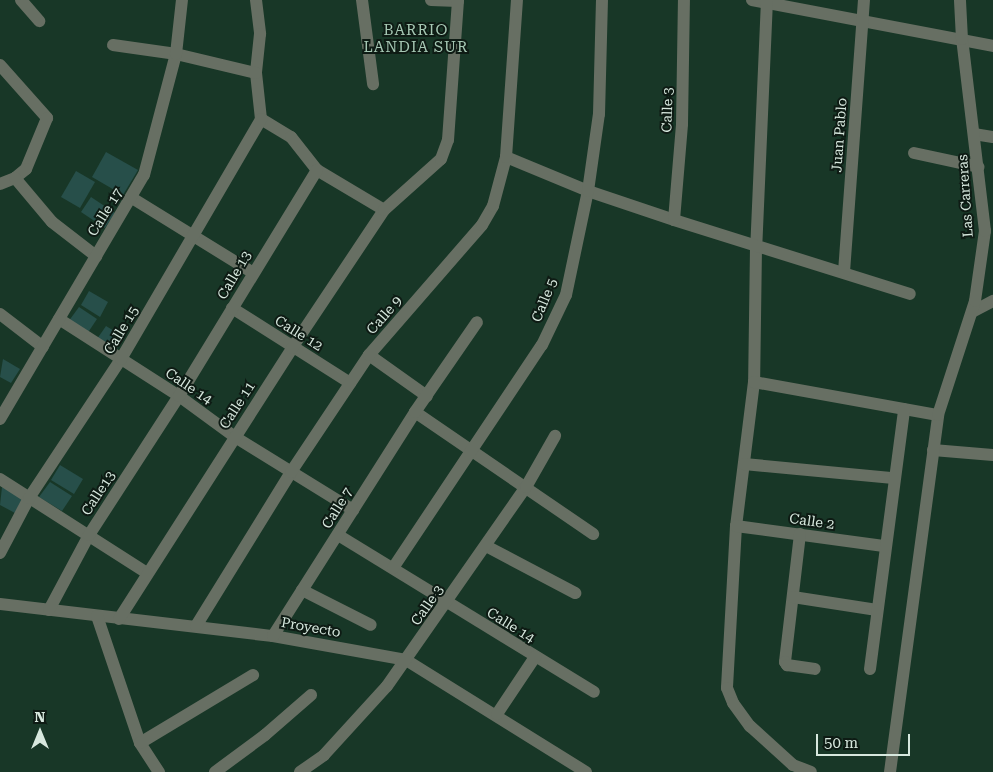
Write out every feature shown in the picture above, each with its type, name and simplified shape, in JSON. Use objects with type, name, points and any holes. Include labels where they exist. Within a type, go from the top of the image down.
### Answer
[{"type":"street","points":[[22,0],[39,21]]},
{"type":"street","name":"Calle 17","points":[[0,419],[132,198],[148,164],[176,54],[182,0]]},
{"type":"street","points":[[256,0],[260,34],[256,74],[261,119],[291,136],[317,170],[384,210]]},
{"type":"street","points":[[362,0],[373,84]]},
{"type":"street","points":[[431,0],[458,0]]},
{"type":"street","name":"Calle 11","points":[[119,618],[292,348],[384,210],[441,159],[448,140],[458,0]]},
{"type":"street","name":"Calle 9","points":[[196,626],[291,472],[369,355],[482,225],[493,206],[506,157],[517,0]]},
{"type":"street","name":"Calle 5","points":[[393,568],[542,345],[566,295],[588,191],[599,114],[602,0]]},
{"type":"street","name":"Calle 3","points":[[674,220],[682,124],[684,0]]},
{"type":"street","points":[[752,0],[767,1],[993,46]]},
{"type":"street","name":"Juan Pablo","points":[[844,272],[864,0]]},
{"type":"street","name":"Las Carreras","points":[[890,772],[938,415],[972,312],[989,232],[962,39],[960,0]]},
{"type":"street","points":[[767,1],[756,247],[754,382],[736,526],[726,688],[733,703],[750,726],[793,765],[811,772]]},
{"type":"street","points":[[113,45],[176,54],[256,74]]},
{"type":"street","points":[[0,65],[47,118],[26,169],[15,178],[0,184]]},
{"type":"street","name":"Calle 15","points":[[0,553],[29,498],[121,359],[261,119]]},
{"type":"street","points":[[974,134],[993,137]]},
{"type":"street","points":[[914,153],[979,167]]},
{"type":"street","points":[[506,157],[588,191],[756,247],[844,272],[910,294]]},
{"type":"street","name":"Calle 13","points":[[179,396],[252,272],[317,170]]},
{"type":"street","points":[[15,178],[52,222],[96,256]]},
{"type":"street","points":[[132,198],[252,272]]},
{"type":"street","points":[[972,312],[993,301]]},
{"type":"street","name":"Calle 12","points":[[232,308],[292,348],[350,383]]},
{"type":"street","points":[[0,314],[43,346]]},
{"type":"street","name":"Calle 14","points":[[60,320],[179,396],[235,437],[353,510]]},
{"type":"street","name":"Calle 7","points":[[273,636],[415,412],[477,322]]},
{"type":"street","points":[[369,355],[427,396]]},
{"type":"street","points":[[754,382],[938,415]]},
{"type":"street","name":"Calle13","points":[[49,610],[90,535],[179,396]]},
{"type":"street","points":[[870,669],[884,546],[904,408]]},
{"type":"street","points":[[415,412],[473,449],[592,534]]},
{"type":"street","name":"Calle 3","points":[[300,772],[324,755],[387,686],[447,604],[526,487],[555,436]]},
{"type":"street","points":[[933,450],[993,456]]},
{"type":"street","points":[[744,464],[894,478]]},
{"type":"street","points":[[0,479],[147,573]]},
{"type":"street","name":"Calle 2","points":[[736,526],[884,546]]},
{"type":"street","points":[[800,534],[785,664],[815,669]]},
{"type":"street","name":"Calle 14","points":[[338,535],[393,568],[447,604],[594,692]]},
{"type":"street","points":[[486,546],[576,593]]},
{"type":"street","points":[[302,590],[371,625]]},
{"type":"street","points":[[793,597],[877,610]]},
{"type":"street","name":"Proyecto","points":[[0,604],[273,636],[406,660],[497,714],[586,772]]},
{"type":"street","points":[[97,616],[140,743],[159,772]]},
{"type":"street","points":[[497,714],[535,657]]},
{"type":"street","points":[[140,743],[254,675]]},
{"type":"street","points":[[215,772],[311,695]]},
{"type":"building","points":[[106,152],[138,170],[123,195],[92,177]]},
{"type":"building","points":[[76,171],[95,182],[80,208],[61,197]]},
{"type":"building","points":[[91,197],[115,213],[105,228],[81,212]]},
{"type":"building","points":[[89,291],[108,302],[100,317],[81,305]]},
{"type":"building","points":[[79,307],[97,319],[87,334],[68,322]]},
{"type":"building","points":[[106,326],[124,337],[116,350],[97,339]]},
{"type":"building","points":[[3,359],[20,369],[11,383],[0,377]]},
{"type":"building","points":[[60,465],[83,479],[74,494],[51,480]]},
{"type":"building","points":[[50,482],[72,496],[62,511],[39,497]]},
{"type":"building","points":[[2,487],[23,498],[15,513],[0,505]]},
{"type":"district","name":"BARRIO LANDIA SUR","points":[[416,38]]}]
